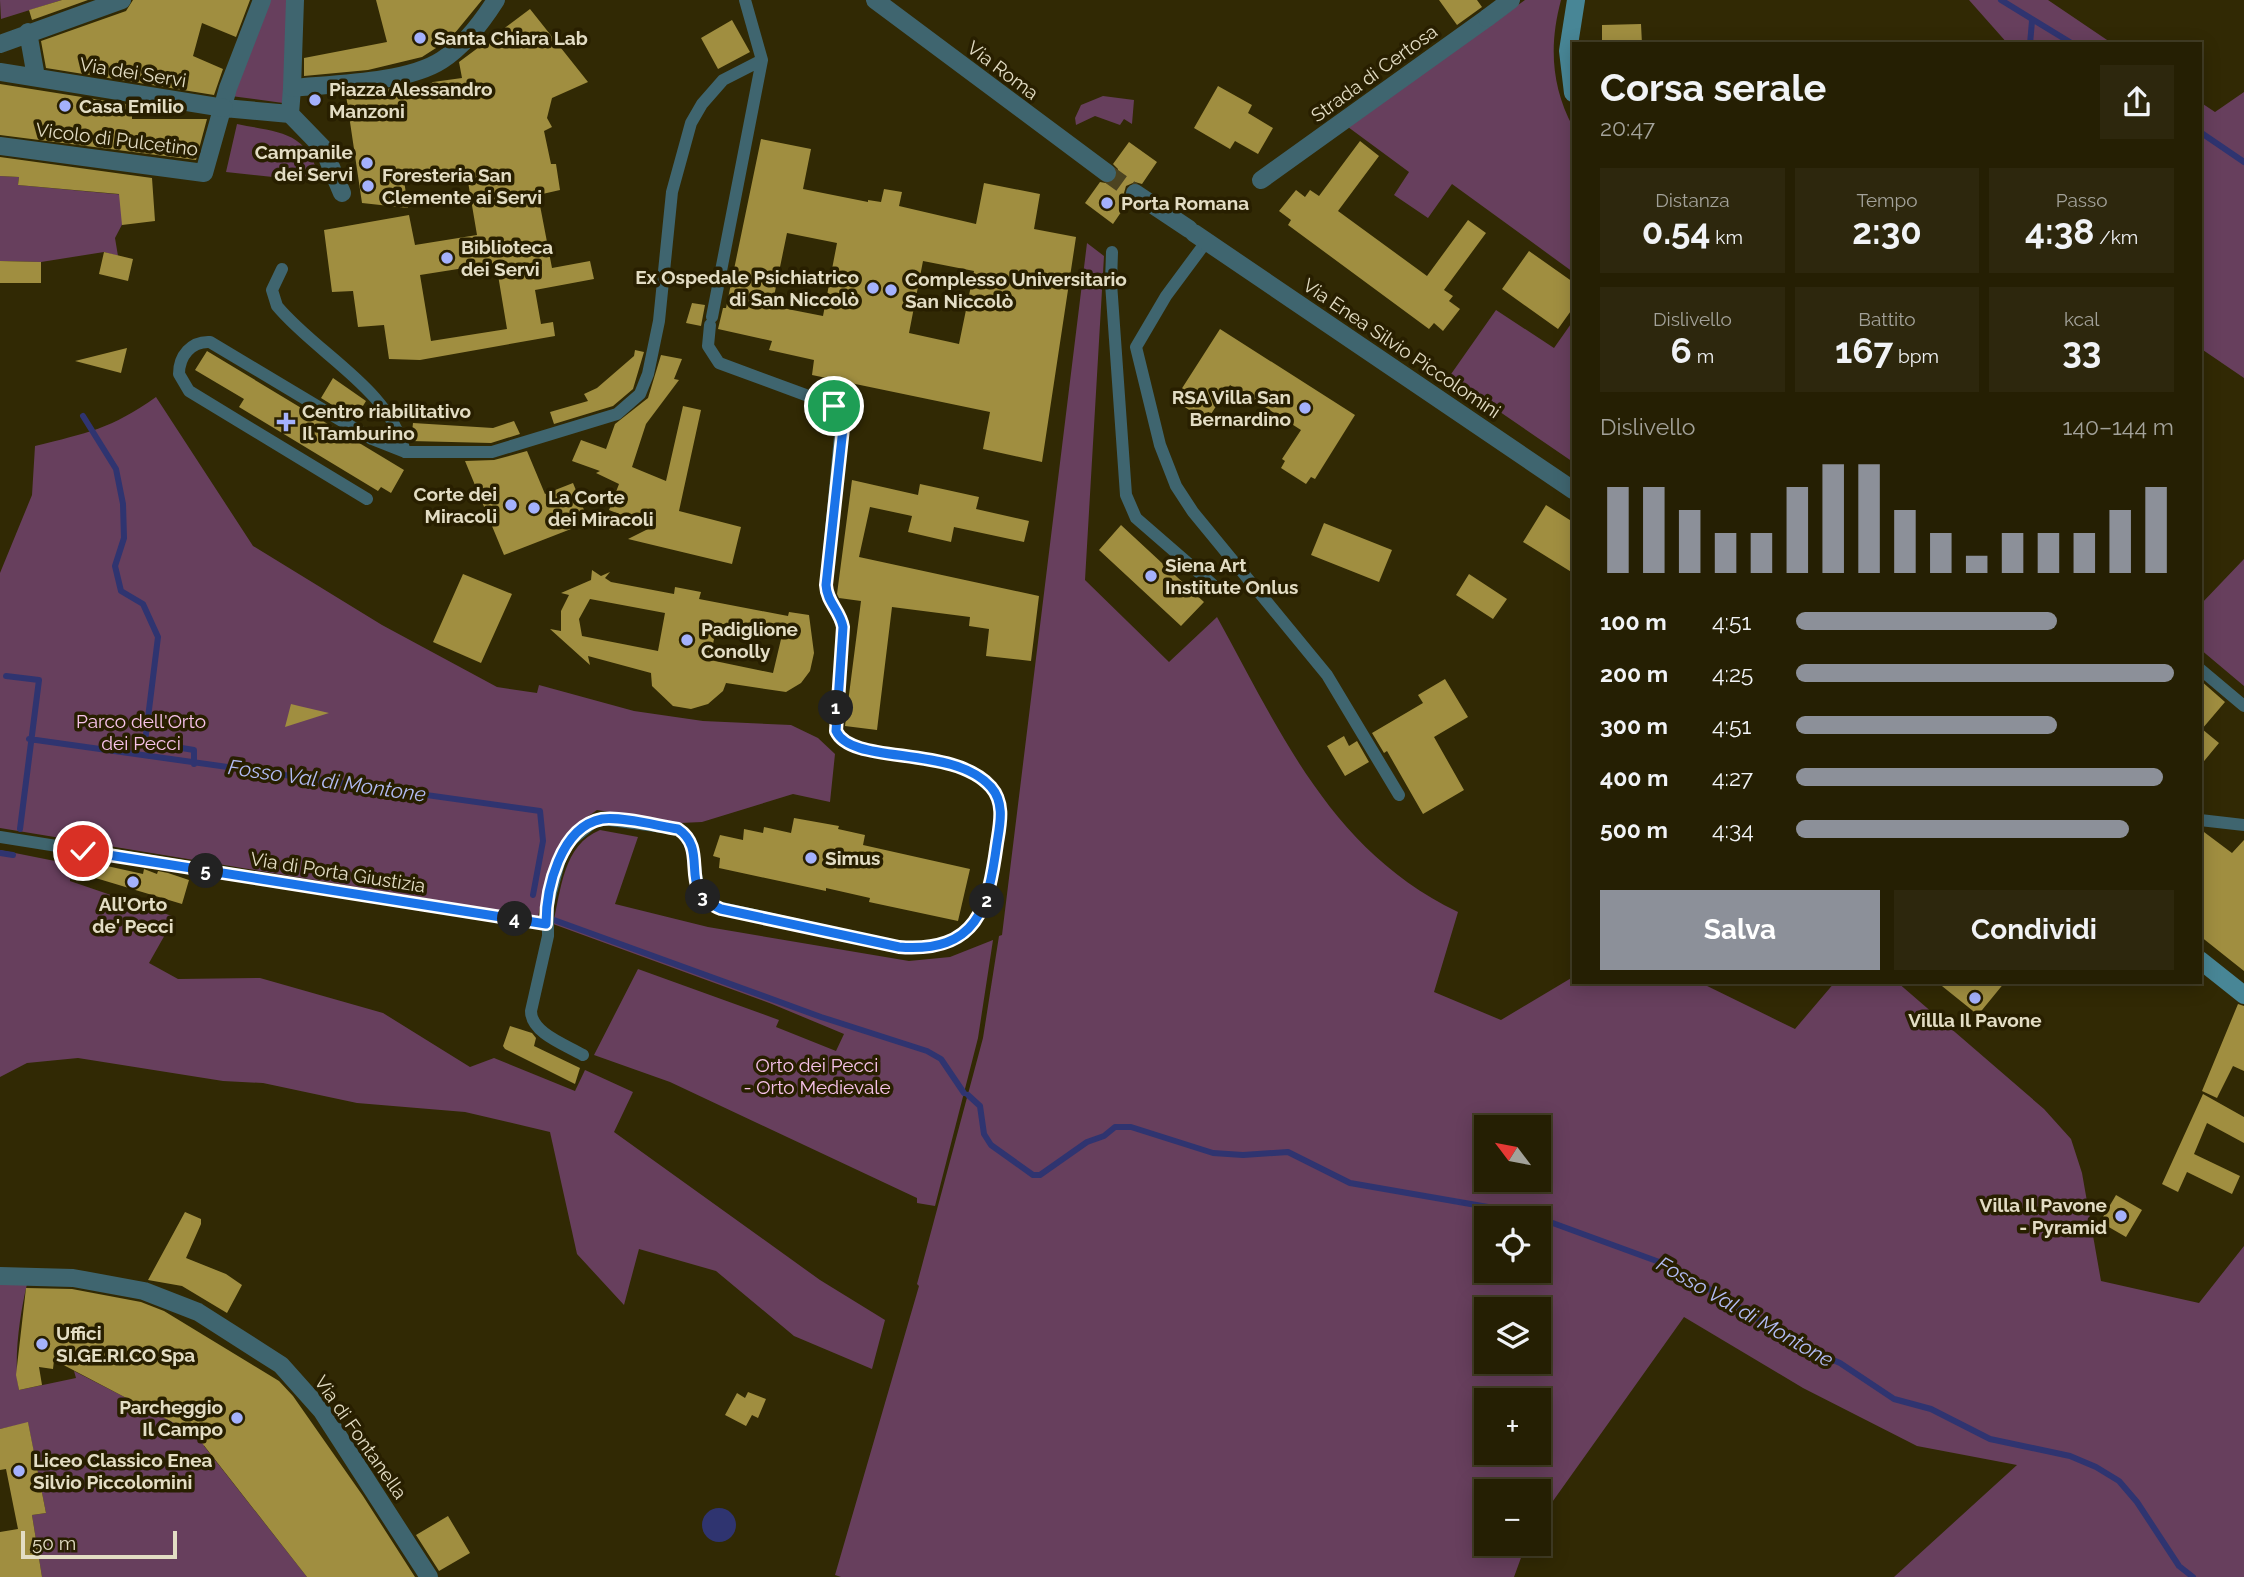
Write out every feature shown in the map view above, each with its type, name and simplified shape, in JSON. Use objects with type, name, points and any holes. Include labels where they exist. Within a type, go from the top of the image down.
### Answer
[{"type":"main road","points":[[1572,85],[1568,51],[1576,0]]},
{"type":"main road","points":[[2202,962],[2244,995]]},
{"type":"street","points":[[0,44],[122,0]]},
{"type":"street","points":[[262,0],[223,108],[290,114],[323,148],[342,193]]},
{"type":"street","points":[[290,114],[295,0]]},
{"type":"street","points":[[292,88],[397,75],[438,63],[463,42],[496,0]]},
{"type":"street","name":"Via Roma","points":[[875,0],[1107,173]]},
{"type":"street","name":"Strada di Certosa","points":[[1261,180],[1507,1]]},
{"type":"street","points":[[28,32],[36,77]]},
{"type":"street","name":"Via dei Servi","points":[[0,72],[223,108]]},
{"type":"street","name":"Vicolo di Pulcetino","points":[[0,146],[204,173],[223,108]]},
{"type":"street","points":[[1135,193],[1196,235]]},
{"type":"street","name":"Via Enea Silvio Piccolomini","points":[[1196,235],[1572,489]]},
{"type":"street","name":"Via di Fontanella","points":[[0,1276],[96,1280],[159,1296],[209,1318],[281,1365],[322,1411],[429,1577]]},
{"type":"lane","points":[[583,1055],[544,1032],[531,1018],[548,936],[546,924],[560,859],[576,834],[603,819],[678,829],[694,846],[695,881],[702,896],[713,906],[917,948],[954,938],[974,923],[982,912],[990,890],[1000,815],[999,799],[993,789],[965,768],[930,758],[861,750],[849,746],[838,737],[835,724],[843,627],[839,614],[828,601],[826,585],[844,419],[838,409],[830,404],[715,360],[708,346],[762,60],[745,0]]},
{"type":"lane","points":[[368,499],[189,391],[178,374],[185,354],[197,343],[210,342],[373,439],[405,452],[469,454],[510,448],[602,421],[622,411],[636,399],[646,381],[653,352],[672,192],[687,134],[696,113],[715,88],[734,73],[762,60]]},
{"type":"lane","points":[[1196,235],[1166,296],[1136,347],[1166,464],[1193,512],[1269,601],[1334,684],[1399,795]]},
{"type":"lane","points":[[1112,252],[1111,283],[1126,495],[1136,518],[1212,584]]},
{"type":"lane","points":[[282,269],[272,290],[277,306],[384,408],[399,432],[405,452]]},
{"type":"lane","points":[[2202,671],[2244,706]]},
{"type":"lane","points":[[2202,820],[2244,825]]},
{"type":"lane","name":"Via di Porta Giustizia","points":[[0,837],[546,924]]},
{"type":"green space","points":[[0,0],[62,0],[1,19]]},
{"type":"green space","points":[[267,0],[290,0],[283,103],[231,96]]},
{"type":"green space","points":[[1525,0],[1561,0],[1555,33],[1554,65],[1560,96],[1572,125],[1572,271],[1452,184],[1428,218],[1394,195],[1409,172],[1348,127]]},
{"type":"green space","points":[[1969,0],[2048,0],[2110,42],[2006,42]]},
{"type":"green space","points":[[2244,92],[2244,378],[2202,349],[2202,103],[2215,112]]},
{"type":"green space","points":[[1103,96],[1134,100],[1132,124],[1124,119],[1120,125],[1095,116],[1076,125],[1075,118],[1081,105]]},
{"type":"green space","points":[[237,124],[291,137],[309,153],[320,182],[226,172]]},
{"type":"green space","points":[[0,176],[19,177],[18,185],[137,196],[115,238],[118,256],[104,252],[41,262],[0,261]]},
{"type":"green space","points":[[1087,243],[1104,256],[1085,580],[1169,662],[1217,617],[1288,745],[1343,822],[1376,856],[1414,887],[1458,912],[1434,992],[1501,1020],[1572,978],[1572,984],[1703,984],[1795,1029],[1833,984],[1899,984],[2044,1109],[2071,1139],[2082,1173],[2101,1281],[2199,1303],[2244,1246],[2244,1577],[1894,1577],[2017,1465],[1917,1446],[1803,1388],[1684,1317],[1551,1504],[1551,1479],[1474,1479],[1474,1556],[1522,1556],[1514,1577],[835,1575],[919,1286],[917,1284],[983,1038],[999,936],[1002,935]]},
{"type":"green space","points":[[1496,310],[1554,348],[1572,322],[1572,461],[1449,377]]},
{"type":"green space","name":"Parco dell'Orto dei Pecci","points":[[156,397],[253,546],[382,625],[497,687],[537,693],[539,685],[634,711],[703,721],[791,725],[818,738],[835,754],[830,802],[793,794],[702,822],[680,823],[597,810],[568,833],[560,844],[549,868],[538,917],[0,828],[0,573],[32,495],[35,446],[98,429]]},
{"type":"green space","points":[[2244,559],[2244,686],[2202,651],[2202,603]]},
{"type":"green space","name":"Orto dei Pecci - Orto Medievale","points":[[600,830],[638,837],[615,904],[708,927],[909,961],[950,957],[993,940],[978,1038],[935,1206],[917,1203],[917,1198],[670,1082],[594,1055],[638,969],[779,1020],[776,1027],[836,1051],[844,1034],[772,1004],[553,924],[571,857],[578,846]]},
{"type":"green space","points":[[0,850],[70,864],[70,881],[175,917],[149,963],[178,979],[260,978],[383,1013],[470,1067],[494,1058],[575,1091],[585,1070],[633,1092],[614,1132],[820,1280],[885,1320],[872,1369],[794,1336],[716,1271],[639,1249],[624,1305],[577,1254],[550,1132],[465,1112],[357,1103],[263,1083],[223,1081],[78,1058],[27,1063],[0,1077]]},
{"type":"green space","points":[[27,1284],[18,1337],[19,1390],[76,1378],[74,1371],[208,1440],[204,1446],[307,1577],[42,1577],[32,1515],[46,1513],[28,1423],[0,1429],[0,1285]]},
{"type":"shaded area","points":[[719,1508],[731,1513],[736,1525],[731,1537],[719,1542],[707,1537],[702,1525],[707,1513]]},
{"type":"building","points":[[62,0],[88,0],[32,20],[29,10]]},
{"type":"building","points":[[133,0],[250,0],[236,37],[202,23],[193,56],[223,69],[214,95],[46,68],[41,41],[126,11]]},
{"type":"building","name":"Santa Chiara Lab","points":[[376,0],[482,0],[450,39],[422,57],[368,70],[304,76],[304,58],[387,42]]},
{"type":"building","points":[[1439,0],[1477,0],[1482,7],[1457,25]]},
{"type":"building","points":[[530,9],[588,82],[552,98],[547,118],[552,127],[544,131],[551,164],[556,164],[560,190],[538,195],[552,268],[590,261],[594,279],[535,290],[541,324],[553,322],[555,336],[420,360],[389,359],[384,325],[358,327],[353,291],[332,292],[324,230],[409,215],[415,245],[477,235],[466,170],[404,180],[408,208],[362,203],[346,95],[427,83],[422,90],[433,82],[462,78],[459,62]],"holes":[[[496,263],[507,329],[431,341],[420,275]]]},
{"type":"building","points":[[732,20],[750,52],[718,69],[701,38]]},
{"type":"building","points":[[1641,24],[1642,42],[1602,42],[1602,25]]},
{"type":"building","points":[[0,84],[132,105],[132,119],[207,119],[196,160],[0,135]]},
{"type":"building","points":[[1218,86],[1252,105],[1248,113],[1273,128],[1258,154],[1235,141],[1230,149],[1194,128]]},
{"type":"building","name":"Ex Ospedale Psichiatrico di San Niccolò","points":[[761,139],[811,149],[803,189],[868,202],[881,202],[884,189],[902,192],[899,206],[976,224],[984,183],[1040,194],[1034,229],[1076,237],[1042,462],[983,449],[990,412],[812,375],[814,360],[769,350],[772,341],[718,329],[723,308],[726,308]],"holes":[[[787,233],[837,243],[823,316],[772,306]],[[923,261],[974,271],[959,344],[909,333]]]},
{"type":"building","points":[[1360,141],[1379,156],[1338,211],[1427,276],[1468,220],[1486,233],[1444,290],[1453,296],[1449,301],[1460,309],[1443,331],[1434,323],[1429,329],[1288,225],[1291,220],[1279,211],[1296,190],[1305,197],[1310,190],[1319,196]]},
{"type":"building","name":"Porta Romana","points":[[1129,142],[1157,162],[1142,184],[1135,182],[1126,186],[1124,193],[1128,202],[1113,224],[1085,203],[1100,182],[1111,184],[1116,179],[1118,169],[1113,164]]},
{"type":"building","points":[[0,157],[152,178],[155,221],[122,225],[119,194],[18,185],[19,177],[0,176]]},
{"type":"building","points":[[1529,251],[1572,281],[1572,309],[1558,329],[1502,289]]},
{"type":"building","points":[[104,252],[133,259],[128,281],[99,274]]},
{"type":"building","points":[[0,261],[41,262],[41,283],[0,283]]},
{"type":"building","points":[[692,303],[705,305],[701,326],[686,323]]},
{"type":"building","name":"RSA Villa San Bernardino","points":[[1220,329],[1355,415],[1315,479],[1311,477],[1306,484],[1281,468],[1285,461],[1282,459],[1301,430],[1230,385],[1211,414],[1208,412],[1204,419],[1178,403],[1183,396],[1179,393]]},
{"type":"building","points":[[127,348],[121,373],[75,361]]},
{"type":"building","points":[[635,350],[644,352],[633,389],[613,406],[554,424],[550,412],[588,401],[584,394],[597,388],[634,356]]},
{"type":"building","points":[[207,351],[404,470],[391,493],[381,487],[378,491],[239,407],[244,399],[195,370]]},
{"type":"building","points":[[661,355],[682,359],[674,379],[679,380],[646,424],[632,467],[666,481],[683,406],[701,410],[679,511],[741,527],[732,564],[628,539],[652,527],[609,510],[619,484],[596,473],[600,471],[572,461],[581,440],[606,449],[615,424],[648,398]]},
{"type":"building","points":[[333,378],[366,401],[355,419],[321,398]]},
{"type":"building","points":[[514,421],[520,434],[491,443],[411,441],[413,423],[493,428]]},
{"type":"building","name":"La Corte dei Miracoli","points":[[527,451],[545,494],[573,483],[589,522],[504,555],[465,461],[494,460]]},
{"type":"building","points":[[852,480],[918,495],[920,484],[979,497],[976,509],[1029,521],[1024,542],[954,527],[951,542],[908,532],[912,516],[870,507],[859,557],[1039,596],[1031,661],[986,656],[989,629],[969,626],[970,617],[892,607],[877,730],[845,726],[861,601],[839,598],[837,594]]},
{"type":"building","points":[[1546,505],[1572,521],[1572,572],[1523,542]]},
{"type":"building","points":[[1324,523],[1392,550],[1379,582],[1311,555]]},
{"type":"building","name":"Siena Art Institute Onlus","points":[[1121,525],[1204,602],[1181,626],[1099,550]]},
{"type":"building","name":"Padiglione Conolly","points":[[592,570],[601,576],[610,572],[605,578],[611,582],[674,594],[675,587],[701,592],[699,599],[788,616],[789,612],[809,615],[814,653],[810,671],[801,683],[786,692],[726,683],[723,691],[708,704],[691,709],[673,706],[652,686],[651,673],[588,656],[590,665],[550,629],[561,631],[561,611],[569,595],[561,593],[591,580]],"holes":[[[590,599],[665,613],[658,651],[582,636],[579,619]],[[717,623],[782,635],[773,673],[710,660]]]},
{"type":"building","points":[[463,574],[512,594],[481,663],[433,642]]},
{"type":"building","points":[[1469,574],[1507,599],[1493,619],[1456,595]]},
{"type":"building","points":[[1445,679],[1468,717],[1434,737],[1464,790],[1423,814],[1387,751],[1384,753],[1372,733],[1423,703],[1418,695]]},
{"type":"building","points":[[2202,682],[2225,702],[2202,729]]},
{"type":"building","points":[[291,704],[299,706],[329,713],[285,727]]},
{"type":"building","points":[[2202,729],[2219,743],[2202,764]]},
{"type":"building","points":[[1344,736],[1349,746],[1357,741],[1369,762],[1345,776],[1327,746]]},
{"type":"building","points":[[794,818],[839,826],[838,829],[865,835],[863,845],[970,869],[958,921],[869,902],[870,898],[826,888],[826,891],[719,868],[720,858],[713,856],[720,835],[743,840],[744,829],[763,833],[764,827],[791,833]]},
{"type":"building","points":[[2202,830],[2232,853],[2244,840],[2244,971],[2202,938]]},
{"type":"building","points":[[62,856],[143,874],[144,869],[157,874],[158,871],[189,880],[182,904],[59,867]]},
{"type":"building","name":"Villla Il Pavone","points":[[1939,984],[2003,984],[1978,1015]]},
{"type":"building","points":[[2238,1004],[2244,1006],[2244,1071],[2233,1066],[2217,1098],[2202,1091]]},
{"type":"building","points":[[510,1026],[532,1033],[536,1038],[534,1046],[580,1068],[575,1084],[505,1049],[503,1046]]},
{"type":"building","points":[[2203,1094],[2244,1117],[2244,1143],[2207,1123],[2194,1154],[2240,1176],[2232,1194],[2187,1172],[2178,1192],[2162,1184]]},
{"type":"building","name":"Villa Il Pavone - Pyramid","points":[[2116,1195],[2142,1210],[2126,1237],[2100,1222]]},
{"type":"building","points":[[185,1212],[201,1219],[186,1258],[226,1274],[242,1285],[227,1313],[182,1286],[148,1280]]},
{"type":"building","name":"Parcheggio Il Campo","points":[[26,1288],[72,1289],[141,1302],[164,1311],[279,1381],[293,1396],[363,1496],[415,1577],[307,1577],[195,1434],[54,1360],[53,1369],[39,1367],[42,1385],[19,1390],[16,1375]]},
{"type":"building","points":[[748,1392],[766,1399],[758,1418],[752,1415],[746,1426],[725,1415],[737,1393],[745,1398]]},
{"type":"building","name":"Liceo Classico Enea Silvio Piccolomini","points":[[28,1422],[46,1513],[32,1515],[42,1577],[0,1577],[0,1532],[18,1529],[6,1469],[0,1470],[0,1429]]},
{"type":"building","points":[[448,1516],[470,1553],[439,1571],[416,1535]]},
{"type":"waterway","points":[[2001,0],[2070,42]]},
{"type":"waterway","points":[[2030,42],[2032,21]]},
{"type":"waterway","points":[[2202,133],[2244,162]]},
{"type":"waterway","points":[[83,416],[116,469],[123,504],[124,538],[115,566],[121,591],[143,604],[158,637],[145,742],[194,750],[194,764]]},
{"type":"waterway","name":"Fosso Val di Montone","points":[[6,676],[39,680],[20,829]]},
{"type":"waterway","name":"Fosso Val di Montone","points":[[29,739],[540,811],[543,841],[533,895]]},
{"type":"waterway","points":[[0,853],[13,855]]},
{"type":"waterway","name":"Fosso Val di Montone","points":[[554,920],[821,1017],[927,1051],[941,1059],[964,1093]]},
{"type":"waterway","name":"Fosso Val di Montone","points":[[968,1095],[980,1106],[984,1134],[991,1145],[1033,1175],[1040,1175],[1087,1142],[1104,1136],[1115,1127],[1131,1127],[1213,1153],[1243,1155],[1288,1152],[1350,1183],[1528,1214],[1673,1267],[1805,1348],[1840,1363],[1894,1399],[1931,1409],[1990,1439],[2070,1456],[2096,1467],[2119,1481],[2137,1502],[2179,1566],[2193,1577]]},
{"type":"tunnel","points":[[1107,173],[1135,193]]},
{"type":"place","name":"Santa Chiara Lab","points":[[420,38]]},
{"type":"place","name":"Piazza Alessandro Manzoni","points":[[315,100]]},
{"type":"place","name":"Casa Emilio","points":[[65,106]]},
{"type":"place","name":"Campanile dei Servi","points":[[367,163]]},
{"type":"place","name":"Foresteria San Clemente ai Servi","points":[[368,186]]},
{"type":"place","name":"Porta Romana","points":[[1107,203]]},
{"type":"place","name":"Biblioteca dei Servi","points":[[447,258]]},
{"type":"place","name":"Ex Ospedale Psichiatrico di San Niccolò","points":[[873,288]]},
{"type":"place","name":"Complesso Universitario San Niccolò","points":[[891,290]]},
{"type":"place","name":"RSA Villa San Bernardino","points":[[1305,408]]},
{"type":"place","name":"Centro riabilitativo Il Tamburino","points":[[286,422]]},
{"type":"place","name":"Corte dei Miracoli","points":[[511,505]]},
{"type":"place","name":"La Corte dei Miracoli","points":[[534,508]]},
{"type":"place","name":"Siena Art Institute Onlus","points":[[1151,576]]},
{"type":"place","name":"Padiglione Conolly","points":[[687,640]]},
{"type":"place","name":"Simus","points":[[811,858]]},
{"type":"place","name":"All’Orto de' Pecci","points":[[133,882]]},
{"type":"place","name":"Villla Il Pavone","points":[[1975,998]]},
{"type":"place","name":"Villa Il Pavone - Pyramid","points":[[2121,1216]]},
{"type":"place","name":"Uffici SI.GE.RI.CO Spa","points":[[42,1344]]},
{"type":"place","name":"Parcheggio Il Campo","points":[[237,1418]]},
{"type":"place","name":"Liceo Classico Enea Silvio Piccolomini","points":[[19,1471]]},
{"type":"route","points":[[83,851],[546,924],[558,864],[569,841],[592,823],[610,819],[678,829],[686,834],[694,846],[694,871],[698,890],[706,902],[721,909],[899,947],[929,947],[954,938],[979,918],[988,899],[1001,807],[999,799],[986,781],[955,764],[930,758],[861,750],[843,743],[838,737],[835,724],[843,627],[839,614],[828,601],[826,585],[844,419],[834,406]]}]
